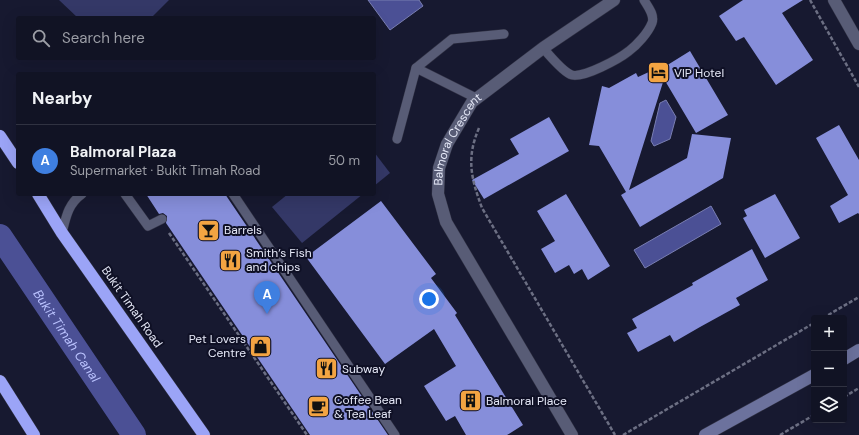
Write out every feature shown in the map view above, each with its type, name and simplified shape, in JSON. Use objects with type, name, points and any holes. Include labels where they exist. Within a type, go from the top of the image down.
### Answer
[{"type":"highway","points":[[0,136],[16,160]]},
{"type":"highway","name":"Bukit Timah Road","points":[[39,196],[62,233],[204,435]]},
{"type":"highway","points":[[0,381],[34,435]]},
{"type":"street","name":"Balmoral Crescent","points":[[572,435],[446,222],[438,194],[439,168],[447,144],[472,102],[476,98],[543,48],[614,0]]},
{"type":"street","points":[[834,0],[859,44]]},
{"type":"street","points":[[847,357],[859,350]]},
{"type":"street","points":[[705,435],[811,377]]},
{"type":"lane","points":[[543,48],[571,75],[581,75],[612,61],[629,51],[645,35],[653,22],[652,13],[644,0]]},
{"type":"lane","points":[[397,139],[416,68],[452,39],[504,34]]},
{"type":"lane","points":[[416,68],[476,98]]},
{"type":"lane","points":[[62,233],[67,211],[74,200],[79,196]]},
{"type":"lane","points":[[126,196],[148,226],[161,219]]},
{"type":"lane","points":[[234,196],[395,435]]},
{"type":"path","points":[[810,0],[859,87]]},
{"type":"path","points":[[482,122],[470,158],[472,182],[482,208],[615,435]]},
{"type":"path","points":[[161,219],[307,435]]},
{"type":"path","points":[[828,315],[859,297]]},
{"type":"path","points":[[623,435],[811,325]]},
{"type":"path","points":[[847,395],[859,388]]},
{"type":"path","points":[[780,435],[811,417]]},
{"type":"shaded area","points":[[59,0],[169,0],[153,16],[76,16]]},
{"type":"shaded area","points":[[368,0],[419,0],[423,6],[390,30]]},
{"type":"shaded area","points":[[666,100],[676,117],[670,139],[654,146],[651,141],[660,103]]},
{"type":"shaded area","points":[[376,155],[390,173],[376,184]]},
{"type":"shaded area","points":[[286,196],[361,196],[302,243],[272,207]]},
{"type":"shaded area","points":[[711,206],[721,224],[645,268],[634,250]]},
{"type":"building","points":[[743,0],[803,0],[782,13],[813,60],[776,85],[744,37],[736,41],[719,16]]},
{"type":"building","points":[[690,51],[728,115],[696,133],[664,79],[629,190],[687,158],[692,134],[731,138],[723,178],[640,227],[621,195],[626,192],[599,146],[589,145],[602,86],[609,88],[636,73],[638,77],[651,71],[653,74]]},
{"type":"building","points":[[549,117],[569,151],[484,199],[472,180],[519,154],[510,139]]},
{"type":"building","points":[[839,125],[859,160],[859,214],[858,213],[839,223],[830,206],[848,195],[816,138]]},
{"type":"building","points":[[566,194],[610,266],[588,280],[582,269],[574,274],[569,265],[555,273],[541,249],[555,241],[537,211]]},
{"type":"building","points":[[775,194],[800,238],[765,258],[743,218],[747,216],[744,210]]},
{"type":"building","points":[[147,196],[226,196],[388,435],[310,435],[166,223],[167,216],[163,213],[159,214]]},
{"type":"building","points":[[381,201],[436,274],[431,278],[457,313],[455,315],[523,425],[507,435],[466,435],[455,416],[446,421],[424,386],[456,366],[434,329],[385,364],[306,257]]},
{"type":"building","points":[[752,249],[768,280],[736,298],[740,305],[674,342],[670,335],[638,352],[627,333],[637,328],[632,319],[693,285],[692,283]]},
{"type":"waterway","name":"Bukit Timah Canal","points":[[0,236],[134,435]]},
{"type":"place","name":"VIP Hotel","points":[[658,73]]},
{"type":"place","name":"Barrels","points":[[209,230]]},
{"type":"place","name":"Smith’s Fish and chips","points":[[231,260]]},
{"type":"place","name":"Balmoral Plaza","points":[[267,314]]},
{"type":"place","name":"Pet Lovers Centre","points":[[261,346]]},
{"type":"place","name":"Subway","points":[[326,369]]},
{"type":"place","name":"Balmoral Place","points":[[471,401]]},
{"type":"place","name":"Coffee Bean & Tea Leaf","points":[[319,407]]}]
